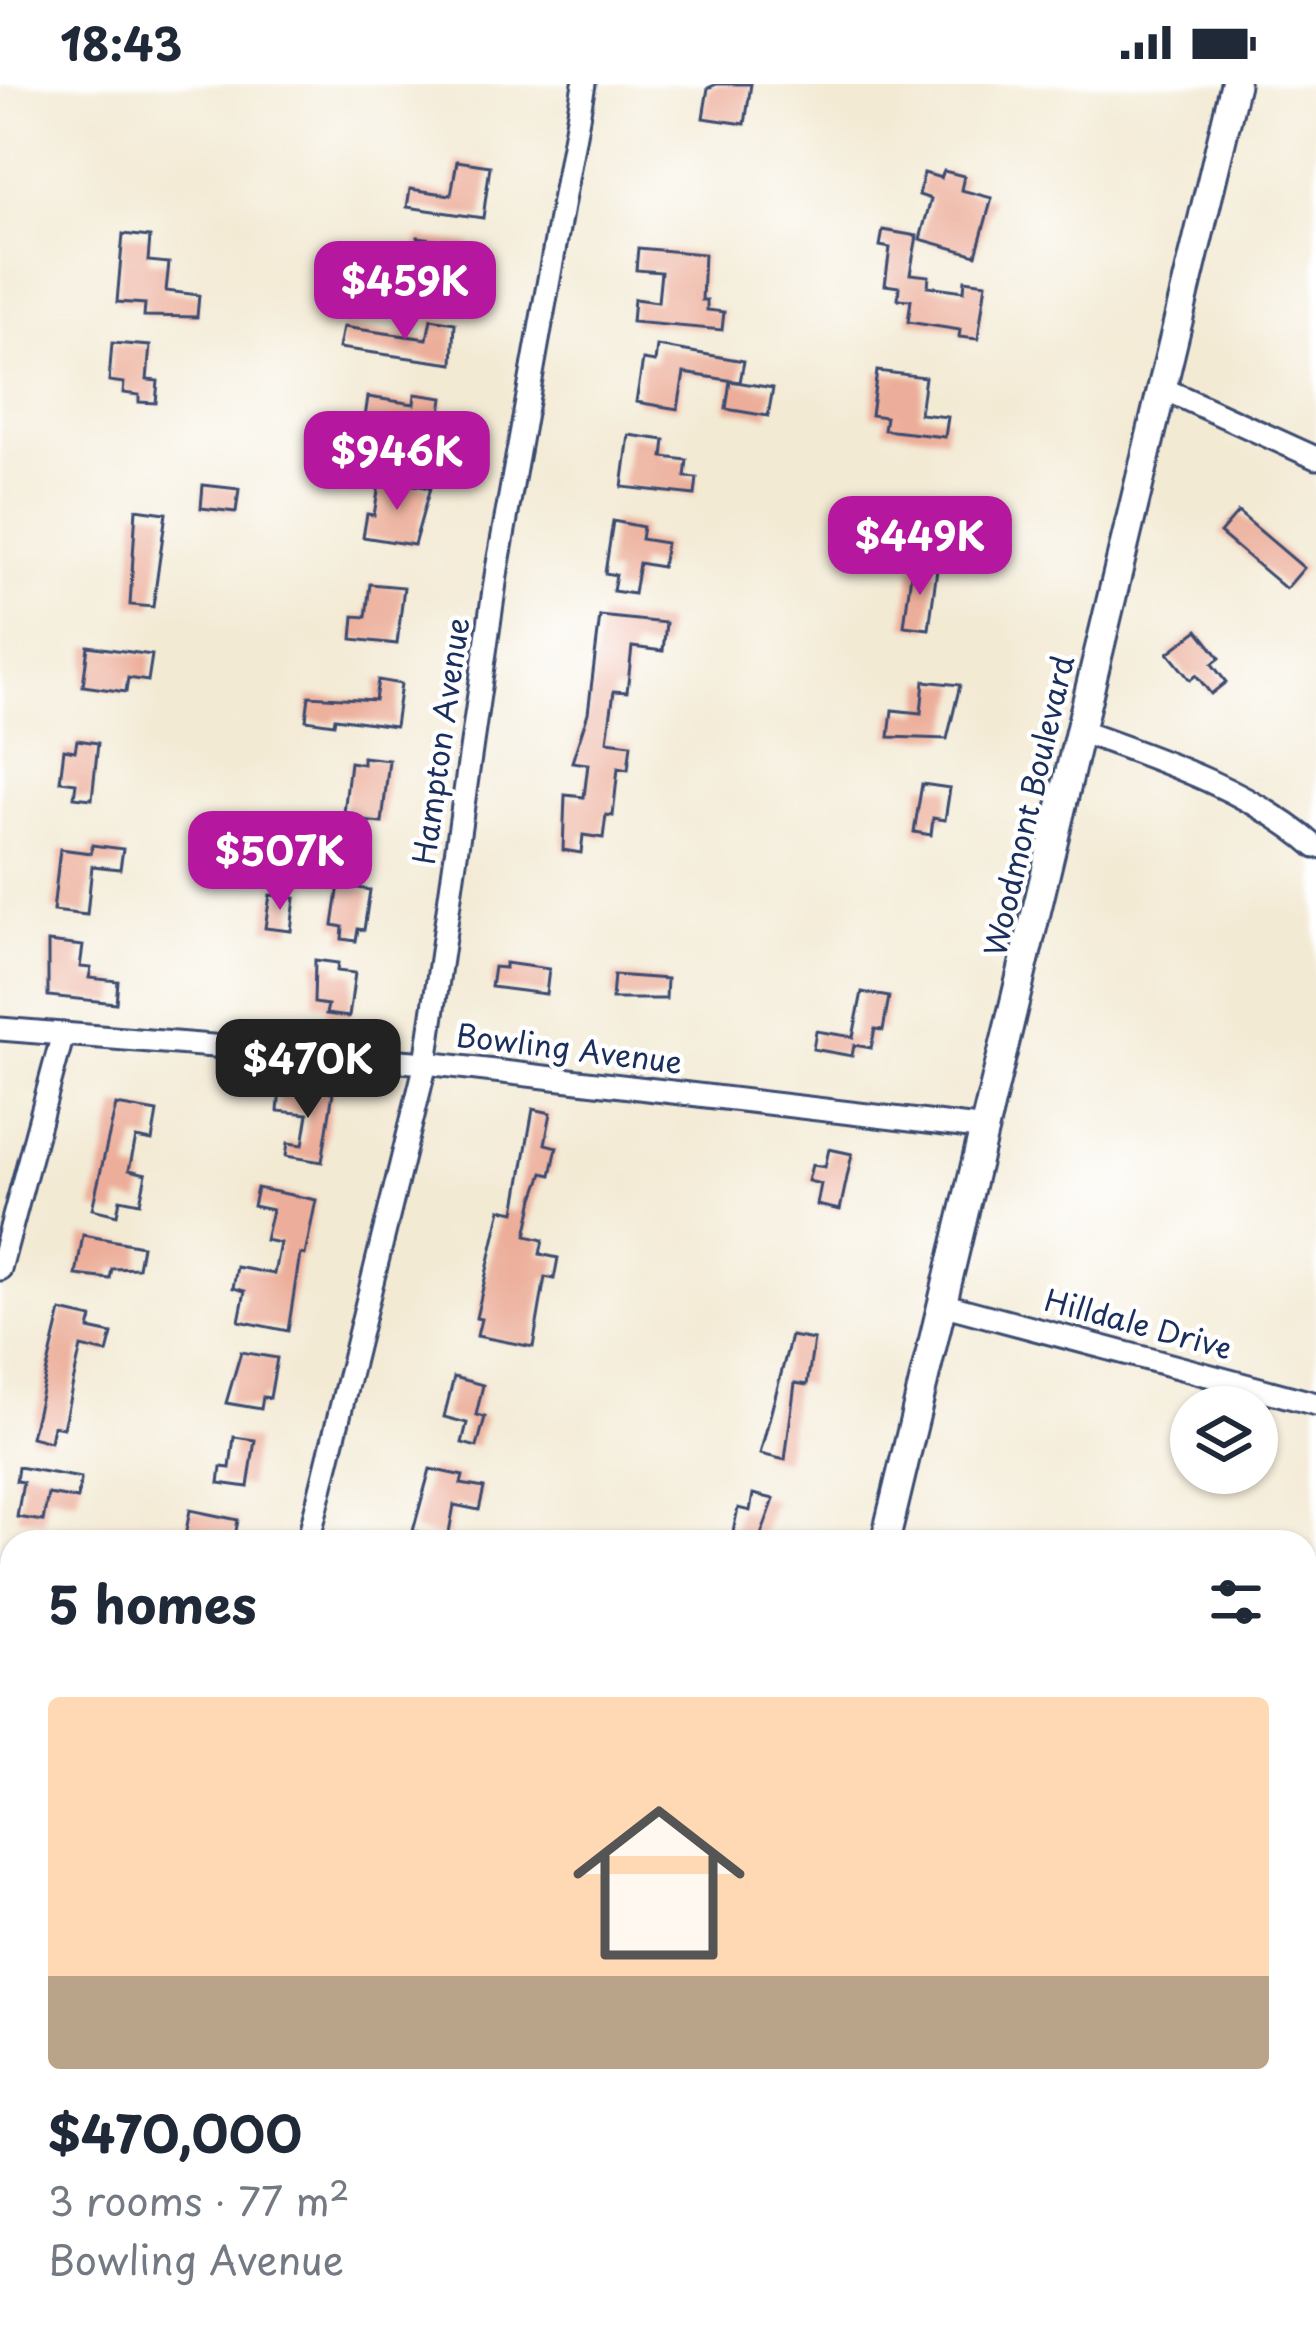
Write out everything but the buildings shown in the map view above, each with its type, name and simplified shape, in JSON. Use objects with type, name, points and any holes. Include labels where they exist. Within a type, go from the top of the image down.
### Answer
[{"type":"main road","name":"Woodmont Boulevard","points":[[888,1530],[1235,84]]},
{"type":"street","name":"Hampton Avenue","points":[[311,1530],[426,1063],[496,574],[584,84]]},
{"type":"street","points":[[1164,389],[1316,458]]},
{"type":"street","points":[[1082,732],[1165,761],[1245,801],[1316,847]]},
{"type":"street","name":"Bowling Avenue","points":[[0,1028],[426,1063],[987,1129]]},
{"type":"street","points":[[0,1269],[63,1034]]},
{"type":"street","name":"Hilldale Drive","points":[[945,1305],[1316,1403]]}]
